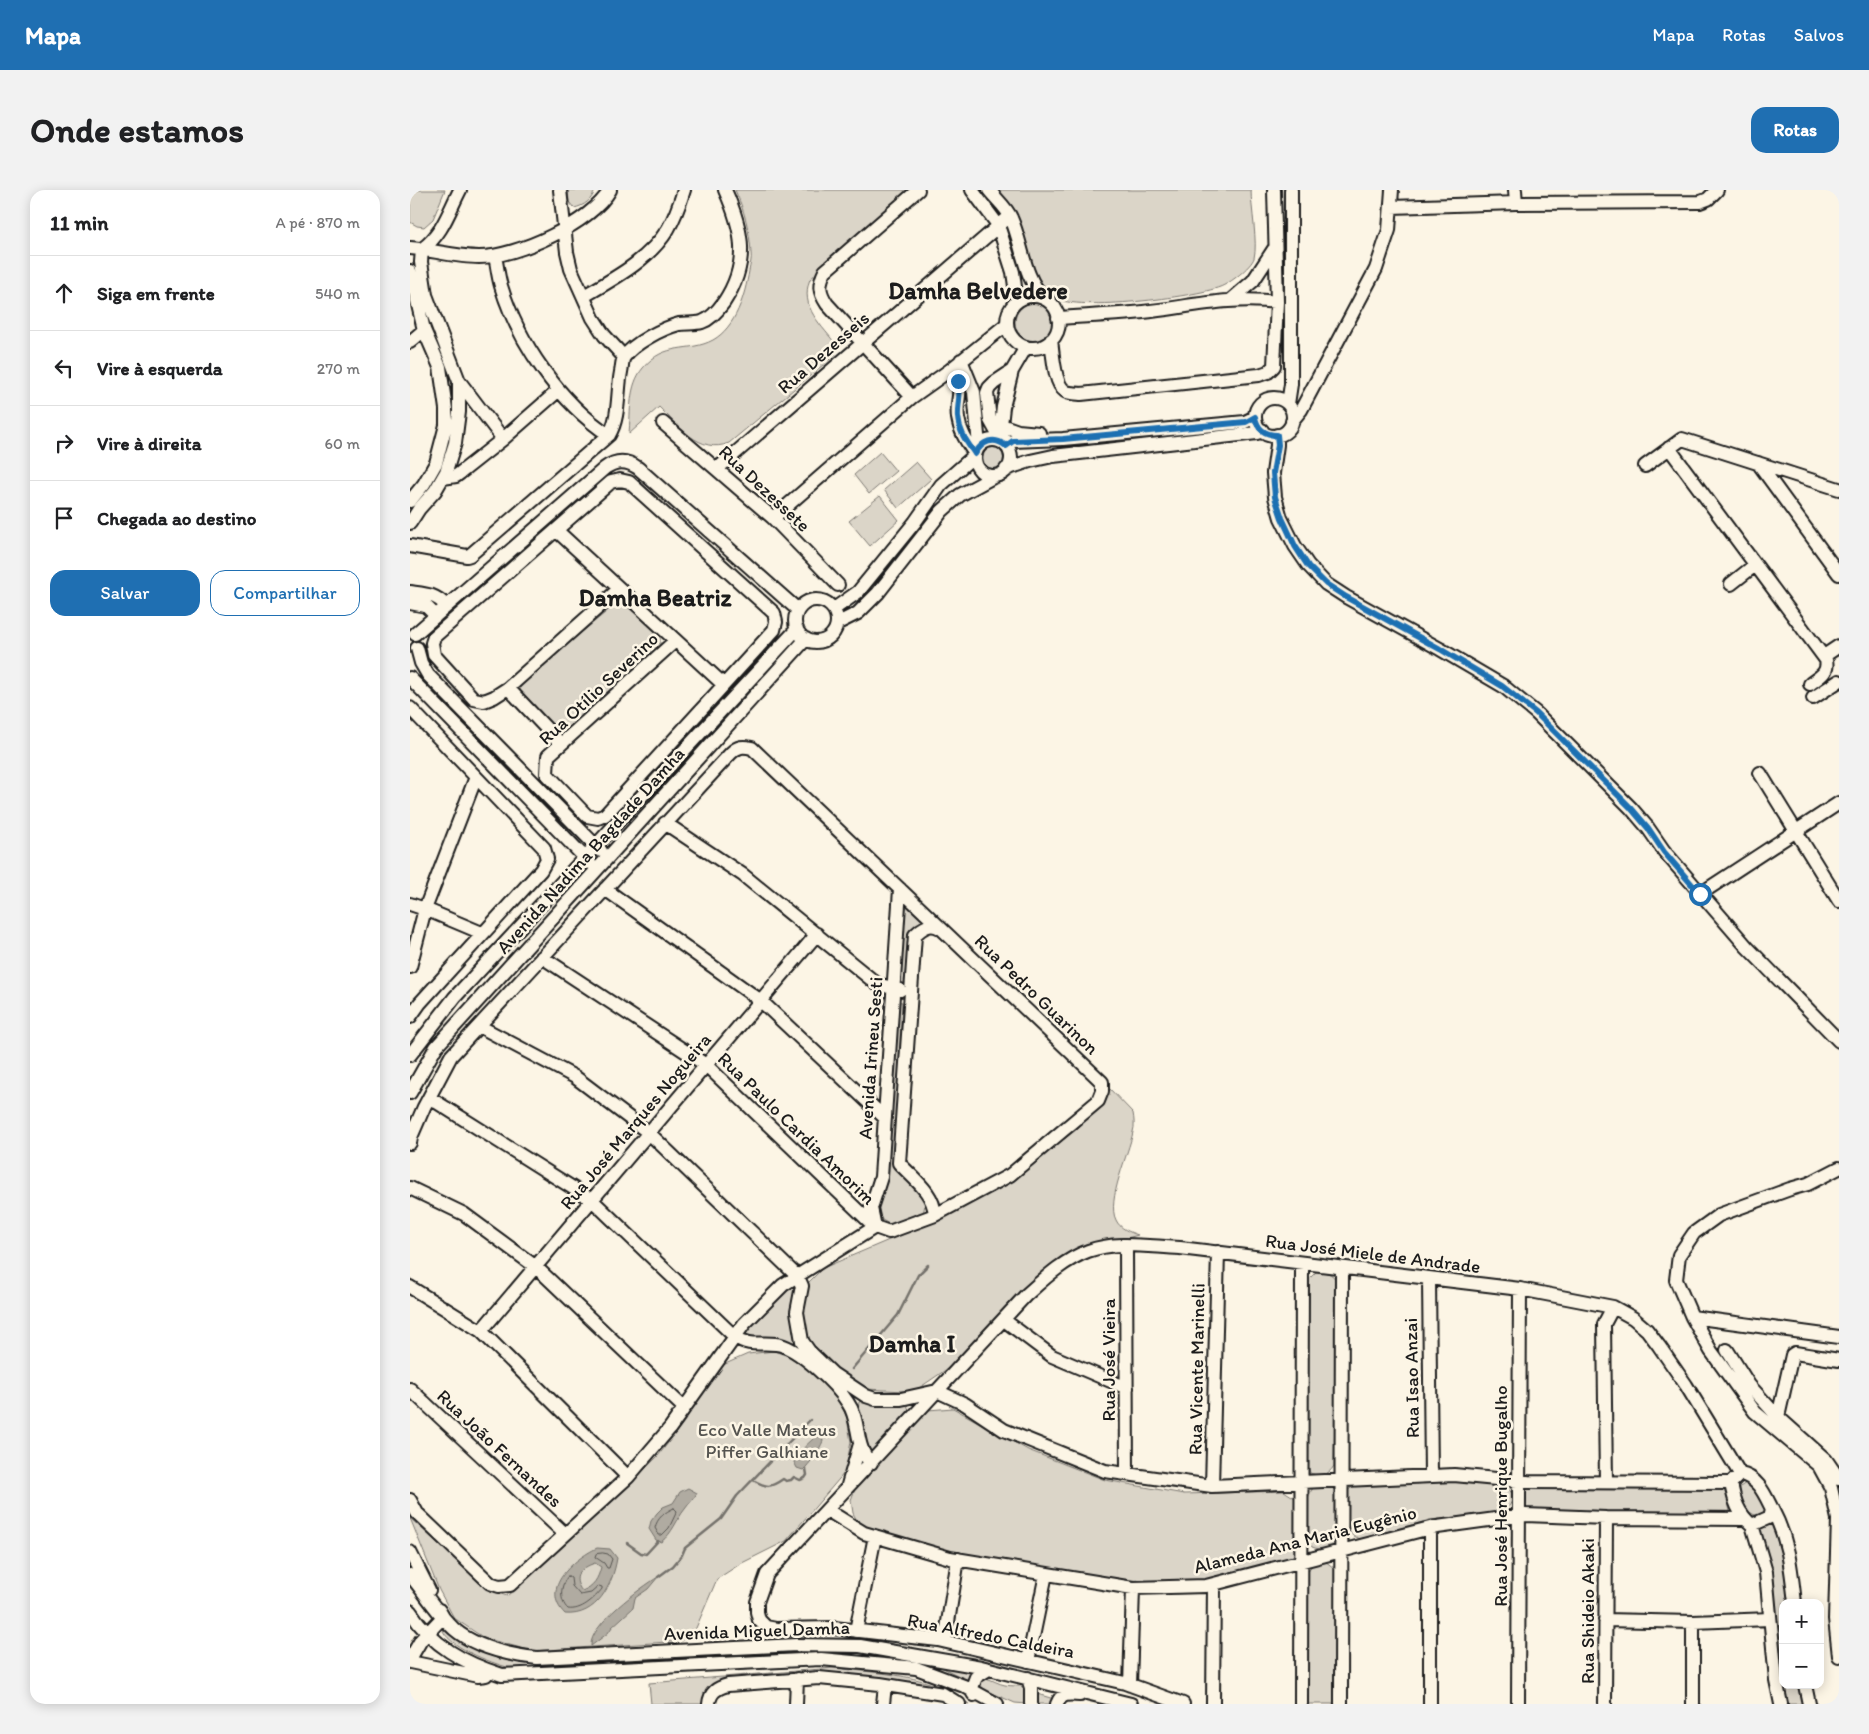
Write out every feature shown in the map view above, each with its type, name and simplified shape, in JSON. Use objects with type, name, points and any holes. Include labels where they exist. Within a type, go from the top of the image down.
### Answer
[{"type":"street","points":[[416,248],[429,244],[441,230],[460,190]]},
{"type":"street","points":[[560,190],[571,270],[593,318],[604,335],[624,358]]},
{"type":"street","points":[[416,248],[464,256],[495,256],[541,240],[564,229],[595,208],[605,199],[610,190]]},
{"type":"street","points":[[584,296],[636,265],[660,240],[675,216],[684,190]]},
{"type":"street","points":[[410,546],[470,555],[609,435],[617,412],[624,358],[637,345],[661,330],[680,324],[705,320],[718,310],[730,293],[740,264],[742,245],[739,229],[725,190]]},
{"type":"street","points":[[912,397],[828,304],[820,292],[820,282],[825,271],[918,190]]},
{"type":"street","points":[[972,190],[998,225],[1013,272],[1017,301]]},
{"type":"street","points":[[989,190],[1010,216],[1021,246],[1030,280],[1044,298],[1054,306],[1058,318],[1058,326],[1051,340],[1040,346],[1026,347],[1011,336],[1007,324],[1009,311],[1017,301],[1033,296],[1044,298]]},
{"type":"street","points":[[1051,340],[1057,380],[1062,389],[1069,393],[1081,394],[1259,375],[1268,372],[1274,366],[1277,302],[1274,249],[1274,190]]},
{"type":"street","points":[[1288,405],[1291,384],[1291,190]]},
{"type":"street","points":[[1292,421],[1288,405],[1282,400],[1275,398],[1261,403],[1255,417],[1256,422],[1266,434],[1277,435],[1287,430],[1301,410],[1376,269],[1387,241],[1392,190]]},
{"type":"street","points":[[1515,190],[1516,203]]},
{"type":"street","points":[[1391,207],[1516,203],[1700,202],[1717,190]]},
{"type":"street","name":"Rua Dezesseis","points":[[718,469],[1010,216]]},
{"type":"street","points":[[416,248],[421,262],[426,295],[459,381],[503,439]]},
{"type":"street","points":[[1231,300],[1253,282],[1274,249]]},
{"type":"street","points":[[495,256],[501,286],[520,330],[534,356],[584,417],[609,435]]},
{"type":"street","points":[[410,271],[424,330],[440,367],[445,393],[446,425],[436,463],[424,484],[410,501]]},
{"type":"street","points":[[1058,318],[1142,312],[1231,300],[1259,299],[1277,302]]},
{"type":"street","points":[[773,518],[912,397],[950,370],[1007,324]]},
{"type":"street","points":[[410,326],[424,330],[438,327]]},
{"type":"street","points":[[410,342],[424,330]]},
{"type":"street","points":[[997,425],[1012,371],[1026,347]]},
{"type":"street","points":[[961,360],[974,392],[978,468],[988,475],[1000,473],[1010,458],[997,425],[989,414],[989,388],[1012,371]]},
{"type":"street","points":[[950,370],[958,381],[960,388],[958,417],[961,430],[964,438],[976,452]]},
{"type":"street","points":[[410,523],[443,478],[456,443],[459,381]]},
{"type":"street","points":[[1275,398],[1291,384]]},
{"type":"street","points":[[443,478],[456,476],[560,390]]},
{"type":"street","points":[[1288,405],[1305,401]]},
{"type":"street","points":[[834,610],[858,592],[916,522],[941,485],[990,440],[1004,444],[1013,441],[1063,439],[1246,422],[1255,417]]},
{"type":"street","name":"Rua Dezessete","points":[[662,423],[773,518],[838,585]]},
{"type":"street","points":[[977,429],[997,425],[1018,431],[1050,434],[1063,439]]},
{"type":"street","points":[[838,622],[858,612],[878,593],[942,511],[960,496],[1000,473],[1030,461],[1052,456],[1257,433],[1262,430]]},
{"type":"street","points":[[1277,435],[1278,445],[1273,473],[1275,497],[1295,546],[1308,566],[1326,584],[1346,597],[1495,682],[1536,713],[1631,808],[1648,828],[1664,852],[1747,947],[1837,1036]]},
{"type":"street","points":[[1645,466],[1682,439],[1839,489]]},
{"type":"street","points":[[1669,448],[1824,656],[1828,666],[1824,674],[1810,684]]},
{"type":"street","points":[[608,858],[428,675],[420,662],[418,648],[412,632],[436,616],[605,468],[613,463],[622,462],[638,468],[798,610]]},
{"type":"street","points":[[1758,463],[1839,574]]},
{"type":"street","name":"Avenida Nadima Bagdade Damha","points":[[547,763],[547,774],[587,816],[598,818],[605,814],[774,630],[776,622],[774,613],[629,482],[620,480],[610,482],[556,530]]},
{"type":"street","points":[[619,589],[508,688],[484,701],[474,699],[434,655],[432,644],[434,636],[556,530],[724,685]]},
{"type":"street","points":[[1731,584],[1756,565]]},
{"type":"street","points":[[410,592],[435,596],[446,606]]},
{"type":"street","points":[[809,601],[823,601],[834,610],[838,622],[836,629],[827,640],[813,642],[806,640],[797,629],[795,622],[798,610],[809,601]]},
{"type":"street","points":[[410,603],[426,606],[436,616]]},
{"type":"street","name":"Avenida Nadima Bagdade Damha","points":[[410,1055],[455,997],[797,629]]},
{"type":"street","name":"Avenida Nadima Bagdade Damha","points":[[410,1093],[436,1047],[806,640]]},
{"type":"street","name":"Rua Otílio Severino","points":[[547,763],[548,756],[675,641]]},
{"type":"street","points":[[1824,656],[1839,646]]},
{"type":"street","points":[[410,659],[418,648]]},
{"type":"street","points":[[410,678],[597,871]]},
{"type":"street","points":[[1813,698],[1839,681]]},
{"type":"street","points":[[508,688],[561,744]]},
{"type":"street","points":[[410,708],[544,848],[547,859],[541,870],[415,1001],[410,1017]]},
{"type":"street","points":[[460,730],[472,718]]},
{"type":"street","name":"Rua Pedro Guarinon","points":[[665,823],[736,748],[744,746],[752,748],[1102,1082],[1102,1091],[1098,1101],[1010,1175],[935,1215]]},
{"type":"street","points":[[1760,773],[1839,901]]},
{"type":"street","points":[[410,967],[425,908],[476,777]]},
{"type":"street","points":[[517,788],[529,777]]},
{"type":"street","points":[[1700,894],[1839,803]]},
{"type":"street","points":[[410,1143],[411,1137],[451,1056],[665,823],[743,875],[877,984],[911,992]]},
{"type":"street","points":[[605,889],[761,1001],[885,1118]]},
{"type":"street","name":"Avenida Irineu Sesti","points":[[875,1227],[871,1208],[881,1177],[900,889]]},
{"type":"street","points":[[410,904],[425,908],[482,933]]},
{"type":"street","name":"Avenida Irineu Sesti","points":[[935,1215],[934,1205],[927,1192],[899,1163],[915,935],[921,929],[928,926],[935,925],[940,928]]},
{"type":"street","name":"Rua José Marques Nogueira","points":[[481,1331],[817,934]]},
{"type":"street","name":"Rua Paulo Cardia Amorim","points":[[542,958],[706,1066],[875,1227]]},
{"type":"street","points":[[479,1026],[575,1077],[649,1133],[798,1277],[802,1286],[797,1312],[802,1341],[809,1351],[833,1374],[866,1396],[875,1399],[901,1400],[937,1391]]},
{"type":"street","points":[[430,1098],[592,1200],[735,1337],[744,1343],[777,1344],[793,1349],[805,1358],[844,1396],[851,1407],[862,1452],[871,1462]]},
{"type":"street","points":[[1839,1168],[1808,1184],[1718,1215],[1694,1233],[1679,1255],[1676,1280],[1692,1317],[1711,1351],[1755,1412],[1819,1466],[1831,1488],[1838,1519],[1835,1619],[1839,1656]]},
{"type":"street","points":[[410,1188],[464,1214],[536,1267],[683,1407]]},
{"type":"street","points":[[410,1500],[417,1514],[490,1583],[499,1586],[510,1585],[628,1477],[670,1428],[683,1407],[744,1324],[783,1285],[875,1227],[889,1232],[935,1215]]},
{"type":"street","name":"Rua José Miele de Andrade","points":[[759,1620],[757,1602],[768,1574],[1026,1295],[1052,1272],[1072,1259],[1090,1250],[1110,1246],[1180,1248],[1218,1252],[1520,1289],[1613,1307],[1633,1318],[1647,1330],[1659,1346],[1686,1385],[1736,1479]]},
{"type":"street","name":"Rua José Vieira","points":[[1126,1246],[1127,1474]]},
{"type":"street","name":"Rua Vicente Marinelli","points":[[1212,1486],[1218,1252]]},
{"type":"street","points":[[1301,1704],[1302,1263]]},
{"type":"street","points":[[1341,1704],[1342,1268]]},
{"type":"street","name":"Rua Isao Anzai","points":[[1429,1279],[1431,1476]]},
{"type":"street","points":[[410,1287],[481,1331],[628,1477]]},
{"type":"street","name":"Rua José Henrique Bugalho","points":[[1518,1704],[1520,1289]]},
{"type":"street","points":[[1606,1482],[1604,1324],[1613,1307]]},
{"type":"street","points":[[1692,1317],[1839,1337]]},
{"type":"street","points":[[1004,1320],[1052,1356],[1127,1388]]},
{"type":"street","points":[[1727,1350],[1749,1386],[1778,1417],[1826,1460],[1839,1478]]},
{"type":"street","points":[[1778,1417],[1792,1355],[1795,1353],[1839,1360]]},
{"type":"street","name":"Rua João Fernandes","points":[[410,1389],[565,1534]]},
{"type":"street","name":"Alameda Ana Maria Eugênio","points":[[937,1391],[965,1404],[1004,1430],[1105,1471],[1212,1486],[1454,1475],[1519,1481],[1606,1482],[1736,1479]]},
{"type":"street","points":[[847,1488],[860,1444]]},
{"type":"street","points":[[1781,1704],[1776,1680],[1766,1572],[1748,1522],[1735,1501],[1736,1479],[1748,1476],[1756,1482],[1782,1529],[1787,1546],[1794,1599]]},
{"type":"street","points":[[1748,1522],[1770,1518],[1772,1509]]},
{"type":"street","name":"Alameda Ana Maria Eugênio","points":[[827,1510],[864,1533],[958,1559],[1133,1588],[1206,1586],[1430,1528],[1519,1516],[1748,1522]]},
{"type":"street","name":"Rua Shideio Akaki","points":[[1605,1704],[1606,1518]]},
{"type":"street","points":[[1430,1528],[1430,1704]]},
{"type":"street","points":[[856,1631],[875,1536]]},
{"type":"street","points":[[410,1552],[443,1618],[427,1633],[410,1660],[478,1676],[502,1675]]},
{"type":"street","points":[[945,1642],[958,1559]]},
{"type":"street","points":[[1028,1661],[1046,1574]]},
{"type":"street","name":"Avenida Miguel Damha","points":[[410,1575],[443,1618],[466,1637],[505,1653],[537,1658],[841,1644],[989,1669],[1100,1698],[1131,1704]]},
{"type":"street","points":[[1213,1704],[1214,1584]]},
{"type":"street","points":[[1130,1685],[1133,1588]]},
{"type":"street","name":"Avenida Miguel Damha","points":[[410,1611],[427,1633],[465,1662],[502,1675],[821,1659],[916,1668],[971,1690],[997,1704]]},
{"type":"street","points":[[1605,1620],[1693,1622],[1770,1619]]},
{"type":"street","name":"Rua Alfredo Caldeira","points":[[759,1620],[766,1627],[776,1629],[834,1628],[945,1642],[1130,1685],[1184,1704]]},
{"type":"street","points":[[1693,1622],[1693,1704]]},
{"type":"street","points":[[986,1704],[977,1699],[971,1690],[976,1677],[989,1669]]},
{"type":"street","points":[[709,1704],[710,1697],[715,1690],[728,1685],[819,1678],[885,1685],[943,1694],[959,1704]]},
{"type":"street","points":[[1028,1678],[1031,1688],[1031,1704]]},
{"type":"street","points":[[796,1704],[797,1680]]},
{"type":"street","points":[[883,1704],[885,1685]]},
{"type":"street","points":[[1806,1689],[1809,1704]]},
{"type":"street","points":[[1057,1704],[1061,1697],[1067,1694],[1100,1698]]},
{"type":"green space","points":[[410,190],[445,190],[433,219],[424,227],[410,222]]},
{"type":"green space","points":[[568,190],[595,190],[587,202],[574,208],[569,202]]},
{"type":"green space","points":[[735,190],[912,190],[810,279],[807,299],[814,316],[838,347],[835,355],[729,443],[718,446],[699,442],[659,407],[629,434],[633,391],[638,375],[643,368],[660,354],[704,344],[713,340],[728,327],[738,310],[745,290],[751,255],[746,221]]},
{"type":"green space","points":[[995,190],[1251,190],[1255,244],[1254,258],[1249,266],[1234,279],[1220,287],[1206,291],[1162,299],[1087,304],[1068,302],[1053,297],[1036,280]]},
{"type":"green space","points":[[1034,303],[1047,309],[1053,322],[1047,335],[1034,341],[1021,335],[1015,322],[1021,309]]},
{"type":"green space","points":[[995,446],[1003,450],[1007,458],[1003,466],[995,470],[987,466],[983,458],[987,450]]},
{"type":"green space","points":[[880,452],[896,471],[869,494],[854,475]]},
{"type":"green space","points":[[916,462],[931,479],[898,508],[884,490]]},
{"type":"green space","points":[[880,496],[899,520],[870,546],[849,521]]},
{"type":"green space","points":[[617,603],[626,604],[660,636],[658,650],[569,730],[555,732],[521,694],[520,688],[524,680]]},
{"type":"green space","points":[[908,903],[927,921],[909,939],[904,982],[901,984],[899,980],[906,906]]},
{"type":"green space","points":[[895,1001],[902,1002],[894,1163],[922,1195],[925,1204],[923,1215],[893,1226],[882,1220],[876,1206],[885,1187],[889,1164]]},
{"type":"green space","name":"Eco Valle Mateus Piffer Galhiane","points":[[1107,1086],[1133,1113],[1134,1130],[1116,1189],[1114,1212],[1120,1226],[1138,1235],[1071,1253],[1012,1299],[992,1323],[947,1369],[919,1388],[905,1391],[866,1389],[854,1383],[824,1358],[809,1339],[803,1315],[808,1283],[823,1268],[955,1212],[1013,1178],[1076,1130],[1105,1101]]},
{"type":"green space","points":[[1316,1272],[1328,1273],[1337,1282],[1334,1466],[1329,1472],[1321,1475],[1310,1473],[1307,1461],[1307,1285],[1309,1279]]},
{"type":"green space","points":[[792,1286],[797,1290],[797,1339],[794,1342],[773,1338],[746,1337],[744,1332],[746,1327]]},
{"type":"green space","name":"Eco Valle Mateus Piffer Galhiane","points":[[774,1351],[800,1360],[839,1400],[847,1418],[851,1442],[845,1472],[786,1541],[740,1564],[717,1579],[696,1628],[682,1641],[532,1651],[484,1638],[454,1618],[439,1590],[410,1518],[489,1590],[507,1596],[615,1499],[658,1456],[723,1365],[748,1354]]},
{"type":"green space","points":[[864,1400],[885,1405],[907,1404],[909,1411],[873,1452],[869,1453],[859,1412],[859,1402]]},
{"type":"green space","points":[[953,1408],[1028,1450],[1105,1480],[1184,1494],[1284,1491],[1295,1498],[1299,1548],[1290,1559],[1202,1582],[1120,1581],[951,1554],[876,1533],[859,1525],[853,1513],[851,1500],[855,1489],[928,1410]]},
{"type":"green space","points":[[1454,1480],[1505,1485],[1511,1493],[1512,1501],[1505,1512],[1430,1520],[1360,1539],[1350,1534],[1348,1526],[1348,1490],[1356,1485]]},
{"type":"green space","points":[[1746,1483],[1757,1491],[1763,1501],[1766,1510],[1760,1516],[1751,1513],[1743,1502],[1740,1487]]},
{"type":"green space","points":[[1321,1486],[1331,1487],[1336,1492],[1336,1537],[1334,1545],[1318,1549],[1312,1547],[1309,1541],[1308,1498],[1312,1489]]},
{"type":"green space","points":[[1718,1487],[1726,1493],[1731,1516],[1523,1509],[1522,1496],[1527,1489]]},
{"type":"green space","points":[[1768,1523],[1774,1523],[1787,1574],[1790,1599],[1779,1599],[1779,1657],[1771,1574],[1760,1530]]},
{"type":"green space","points":[[1325,1561],[1338,1574],[1337,1704],[1308,1704],[1307,1572],[1313,1564]]},
{"type":"green space","points":[[445,1627],[539,1663],[623,1661],[831,1646],[977,1670],[967,1680],[941,1667],[912,1660],[833,1650],[693,1660],[515,1669],[486,1660],[455,1644],[443,1631]]},
{"type":"green space","points":[[833,1668],[886,1674],[922,1681],[939,1686],[969,1704],[883,1681],[726,1682],[704,1704],[651,1704],[649,1683]]},
{"type":"green space","points":[[986,1678],[1003,1684],[1025,1688],[1027,1704],[1015,1703],[983,1689],[980,1683]]},
{"type":"green space","points":[[1783,1689],[1801,1689],[1804,1704],[1786,1704]]},
{"type":"green space","points":[[1037,1694],[1054,1699],[1054,1704],[1036,1704]]},
{"type":"water","points":[[818,1435],[822,1437],[823,1441],[817,1452],[803,1470],[797,1468],[793,1460]]},
{"type":"water","points":[[688,1488],[697,1493],[696,1495],[682,1513],[669,1535],[661,1542],[656,1540],[649,1529],[651,1521],[663,1507],[673,1503],[680,1492]]},
{"type":"water","points":[[597,1548],[610,1549],[617,1558],[612,1578],[602,1597],[594,1604],[576,1614],[565,1614],[558,1604],[556,1594],[558,1585],[570,1567]],"holes":[[[595,1563],[601,1567],[595,1582],[582,1591],[577,1581],[581,1570]]]},
{"type":"water","points":[[658,1577],[648,1589],[635,1598],[633,1608],[608,1633],[591,1646],[598,1628],[607,1618],[640,1589]]},
{"type":"waterway","points":[[852,1369],[898,1315],[918,1275],[928,1265]]},
{"type":"waterway","points":[[658,1577],[673,1566],[685,1548],[721,1519],[737,1496],[810,1420]]},
{"type":"waterway","points":[[753,1480],[768,1486],[783,1479],[786,1481],[794,1477],[800,1480],[807,1475],[806,1469]]},
{"type":"waterway","points":[[627,1543],[641,1553],[646,1554],[658,1541]]},
{"type":"district","name":"Damha Belvedere","points":[[978,291]]},
{"type":"district","name":"Damha Beatriz","points":[[655,598]]},
{"type":"district","name":"Damha I","points":[[912,1344]]},
{"type":"route","points":[[958,381],[960,388],[958,417],[961,430],[975,454],[979,446],[990,440],[1002,442],[1006,446],[1013,441],[1063,439],[1246,422],[1255,417],[1258,427],[1266,434],[1277,435],[1278,445],[1273,473],[1275,497],[1295,546],[1308,566],[1326,584],[1346,597],[1502,686],[1536,713],[1631,808],[1648,828],[1664,852],[1700,894]]}]
